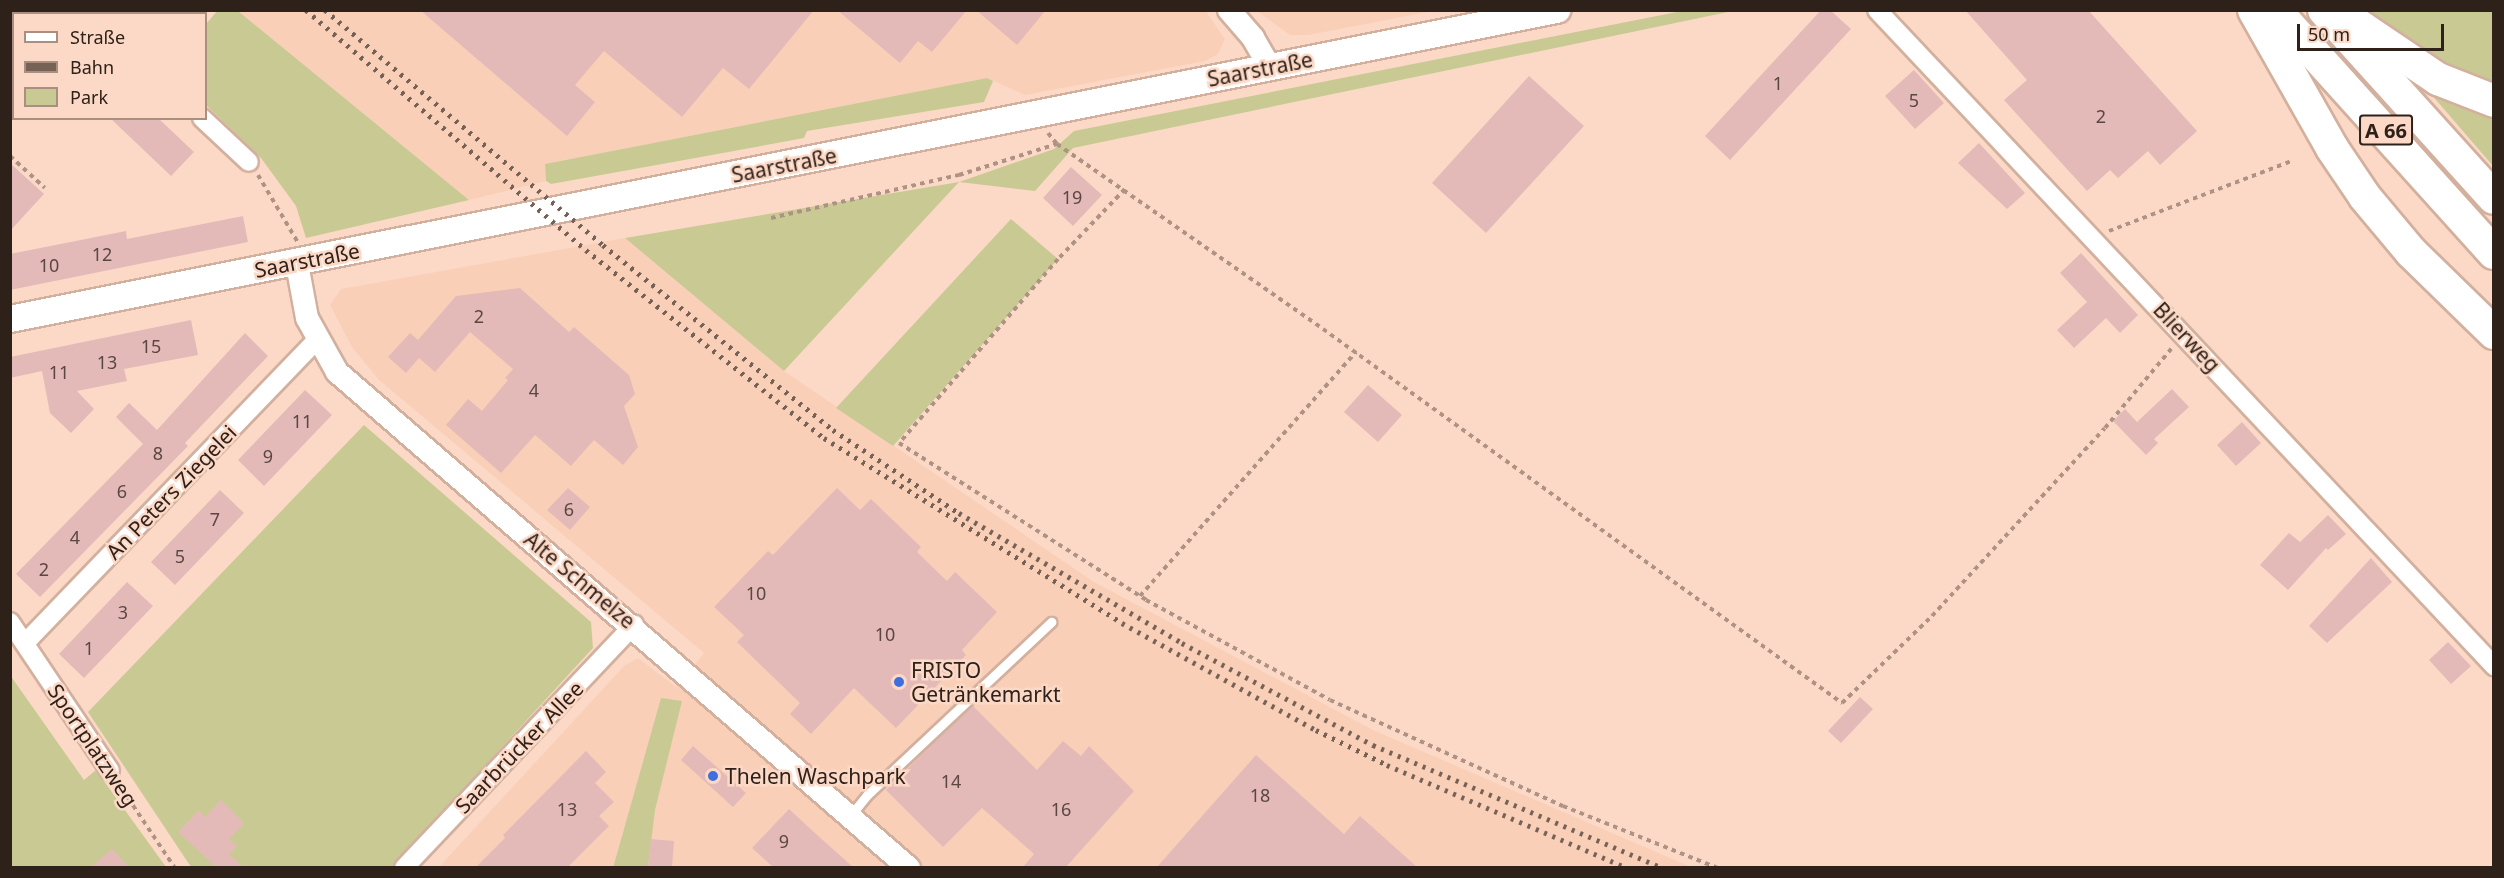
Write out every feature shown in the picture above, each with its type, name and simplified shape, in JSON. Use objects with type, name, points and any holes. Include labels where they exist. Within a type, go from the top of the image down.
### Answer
[{"type":"highway","points":[[2254,10],[2332,148],[2366,197],[2411,252],[2493,333]]},
{"type":"highway","name":"A 66","points":[[2275,10],[2493,253]]},
{"type":"highway","name":"A 66","points":[[2324,10],[2493,198]]},
{"type":"highway","points":[[2339,10],[2438,79],[2493,101]]},
{"type":"main road","name":"Saarstraße","points":[[10,319],[297,253],[1040,113],[1557,10]]},
{"type":"street","points":[[1229,10],[1253,39],[1269,66]]},
{"type":"street","name":"Blierweg","points":[[1877,10],[2094,237],[2493,666]]},
{"type":"street","points":[[204,120],[249,162]]},
{"type":"street","name":"Alte Schmelze","points":[[297,253],[301,298],[317,340],[337,372],[634,625],[909,867]]},
{"type":"street","name":"An Peters Ziegelei","points":[[25,643],[317,340]]},
{"type":"street","name":"Sportplatzweg","points":[[10,622],[110,771]]},
{"type":"street","name":"Saarbrücker Allee","points":[[404,867],[634,625]]},
{"type":"lane","points":[[850,816],[867,795],[1051,622]]},
{"type":"path","points":[[1040,113],[1045,129],[1057,144],[1125,189],[1356,352],[1842,703],[1932,616],[2105,428],[2184,334]]},
{"type":"path","points":[[771,218],[959,176],[1057,144]]},
{"type":"path","points":[[10,156],[45,188]]},
{"type":"path","points":[[2094,237],[2291,161]]},
{"type":"path","points":[[249,162],[297,253]]},
{"type":"path","points":[[1125,189],[1058,259],[899,443],[1140,596],[1330,700],[1563,806],[1718,867]]},
{"type":"path","points":[[1140,596],[1356,352]]},
{"type":"path","name":"Sportplatzweg","points":[[110,771],[175,867]]},
{"type":"shaded area","points":[[1205,10],[1225,39],[1218,54],[1205,61],[1025,95],[987,78],[545,164],[546,181],[469,200],[238,11]]},
{"type":"shaded area","points":[[1257,11],[1433,11],[1309,35],[1290,35]]},
{"type":"shaded area","points":[[625,238],[784,371],[1094,582],[1373,730],[1691,867],[439,867],[624,666],[638,658],[676,687],[704,653],[379,380],[352,347],[330,305],[341,289]]},
{"type":"green space","points":[[218,10],[238,11],[469,200],[306,238],[296,206],[261,158],[207,106],[207,23]]},
{"type":"green space","points":[[1682,11],[1733,11],[1073,148],[1035,191],[959,182],[1054,149],[1074,131]]},
{"type":"green space","points":[[2367,11],[2493,11],[2493,83],[2421,51]]},
{"type":"green space","points":[[987,78],[993,81],[984,102],[807,131],[804,138],[712,155],[551,184],[546,181],[545,164]]},
{"type":"green space","points":[[2418,79],[2493,112],[2493,166]]},
{"type":"green space","points":[[959,182],[784,371],[625,238]]},
{"type":"green space","points":[[1011,219],[1058,259],[893,446],[836,408]]},
{"type":"green space","points":[[364,425],[591,622],[593,648],[392,867],[191,867],[88,712]]},
{"type":"green space","points":[[10,675],[84,780],[96,770],[166,867],[11,867]]},
{"type":"green space","points":[[661,698],[682,701],[655,810],[648,867],[613,868]]},
{"type":"building","points":[[420,10],[814,10],[749,89],[723,68],[682,117],[604,51],[575,85],[595,102],[567,136]]},
{"type":"building","points":[[837,10],[967,10],[932,52],[918,41],[900,63]]},
{"type":"building","points":[[976,10],[1046,10],[1017,45]]},
{"type":"building","points":[[1821,10],[1830,10],[1851,29],[1730,160],[1705,136]]},
{"type":"building","points":[[1965,10],[2088,10],[2197,131],[2160,165],[2148,151],[2118,178],[2110,170],[2087,191],[2004,100],[2027,80]]},
{"type":"building","points":[[1914,70],[1944,103],[1915,129],[1885,96]]},
{"type":"building","points":[[1529,76],[1584,126],[1486,233],[1432,183]]},
{"type":"building","points":[[112,120],[160,120],[194,152],[171,176]]},
{"type":"building","points":[[1979,143],[2025,193],[2007,209],[1958,163]]},
{"type":"building","points":[[10,163],[44,194],[10,231]]},
{"type":"building","points":[[1071,167],[1102,195],[1073,226],[1043,198]]},
{"type":"building","points":[[243,216],[248,242],[10,290],[10,254],[126,231],[127,239]]},
{"type":"building","points":[[2081,253],[2138,315],[2120,333],[2106,318],[2074,348],[2057,330],[2087,302],[2060,273]]},
{"type":"building","points":[[520,288],[569,332],[574,327],[629,375],[635,394],[624,406],[638,447],[623,465],[594,440],[571,466],[535,435],[501,473],[446,425],[468,399],[482,411],[508,380],[505,378],[513,369],[470,332],[435,372],[419,358],[406,373],[388,357],[410,333],[418,340],[456,296]]},
{"type":"building","points":[[191,320],[198,355],[124,369],[127,381],[77,391],[94,409],[71,433],[50,413],[42,371],[10,378],[10,357]]},
{"type":"building","points":[[245,333],[268,356],[185,443],[188,446],[40,597],[16,574],[143,444],[116,417],[129,403],[157,430]]},
{"type":"building","points":[[1368,385],[1402,415],[1378,442],[1344,412]]},
{"type":"building","points":[[2172,389],[2189,407],[2154,439],[2158,443],[2146,455],[2113,421],[2125,409],[2137,422]]},
{"type":"building","points":[[305,390],[332,415],[264,486],[238,460]]},
{"type":"building","points":[[2242,422],[2261,443],[2236,466],[2217,445]]},
{"type":"building","points":[[568,488],[590,507],[570,530],[547,510]]},
{"type":"building","points":[[837,488],[860,510],[871,499],[921,547],[917,552],[947,581],[955,572],[997,612],[962,650],[966,655],[896,728],[854,688],[811,734],[790,714],[800,703],[737,642],[744,635],[714,607],[768,551],[773,555]]},
{"type":"building","points":[[220,490],[244,513],[175,585],[151,562]]},
{"type":"building","points":[[2328,515],[2346,534],[2328,550],[2326,548],[2288,590],[2260,565],[2289,533],[2300,542]]},
{"type":"building","points":[[2371,558],[2392,582],[2327,643],[2309,626]]},
{"type":"building","points":[[127,582],[153,606],[84,678],[59,654]]},
{"type":"building","points":[[2448,642],[2471,666],[2451,684],[2429,660]]},
{"type":"building","points":[[1860,697],[1873,709],[1841,743],[1828,731]]},
{"type":"building","points":[[972,705],[1037,770],[1063,741],[1081,756],[1089,746],[1134,791],[1066,867],[1023,867],[1034,854],[982,808],[943,847],[886,790]]},
{"type":"building","name":"Thelen Waschpark","points":[[693,746],[746,793],[733,807],[681,760]]},
{"type":"building","points":[[586,751],[606,772],[595,783],[614,802],[599,816],[609,826],[568,867],[476,867],[505,838],[503,835]]},
{"type":"building","points":[[1256,755],[1344,834],[1360,816],[1417,867],[1157,867]]},
{"type":"building","points":[[221,800],[244,823],[229,839],[237,846],[229,854],[243,867],[216,867],[178,832],[199,810],[205,817]]},
{"type":"building","points":[[789,809],[853,867],[773,867],[752,848]]},
{"type":"building","points":[[651,839],[674,841],[672,867],[648,867]]},
{"type":"building","points":[[112,849],[129,867],[91,867]]},
{"type":"railway","points":[[306,10],[586,250],[824,438],[1122,623],[1316,730],[1387,765],[1627,868]]},
{"type":"railway","points":[[325,10],[603,245],[833,430],[959,513],[1182,643],[1373,745],[1663,868]]},
{"type":"place","name":"FRISTO Getränkemarkt","points":[[899,682]]},
{"type":"place","name":"Thelen Waschpark","points":[[713,776]]}]
